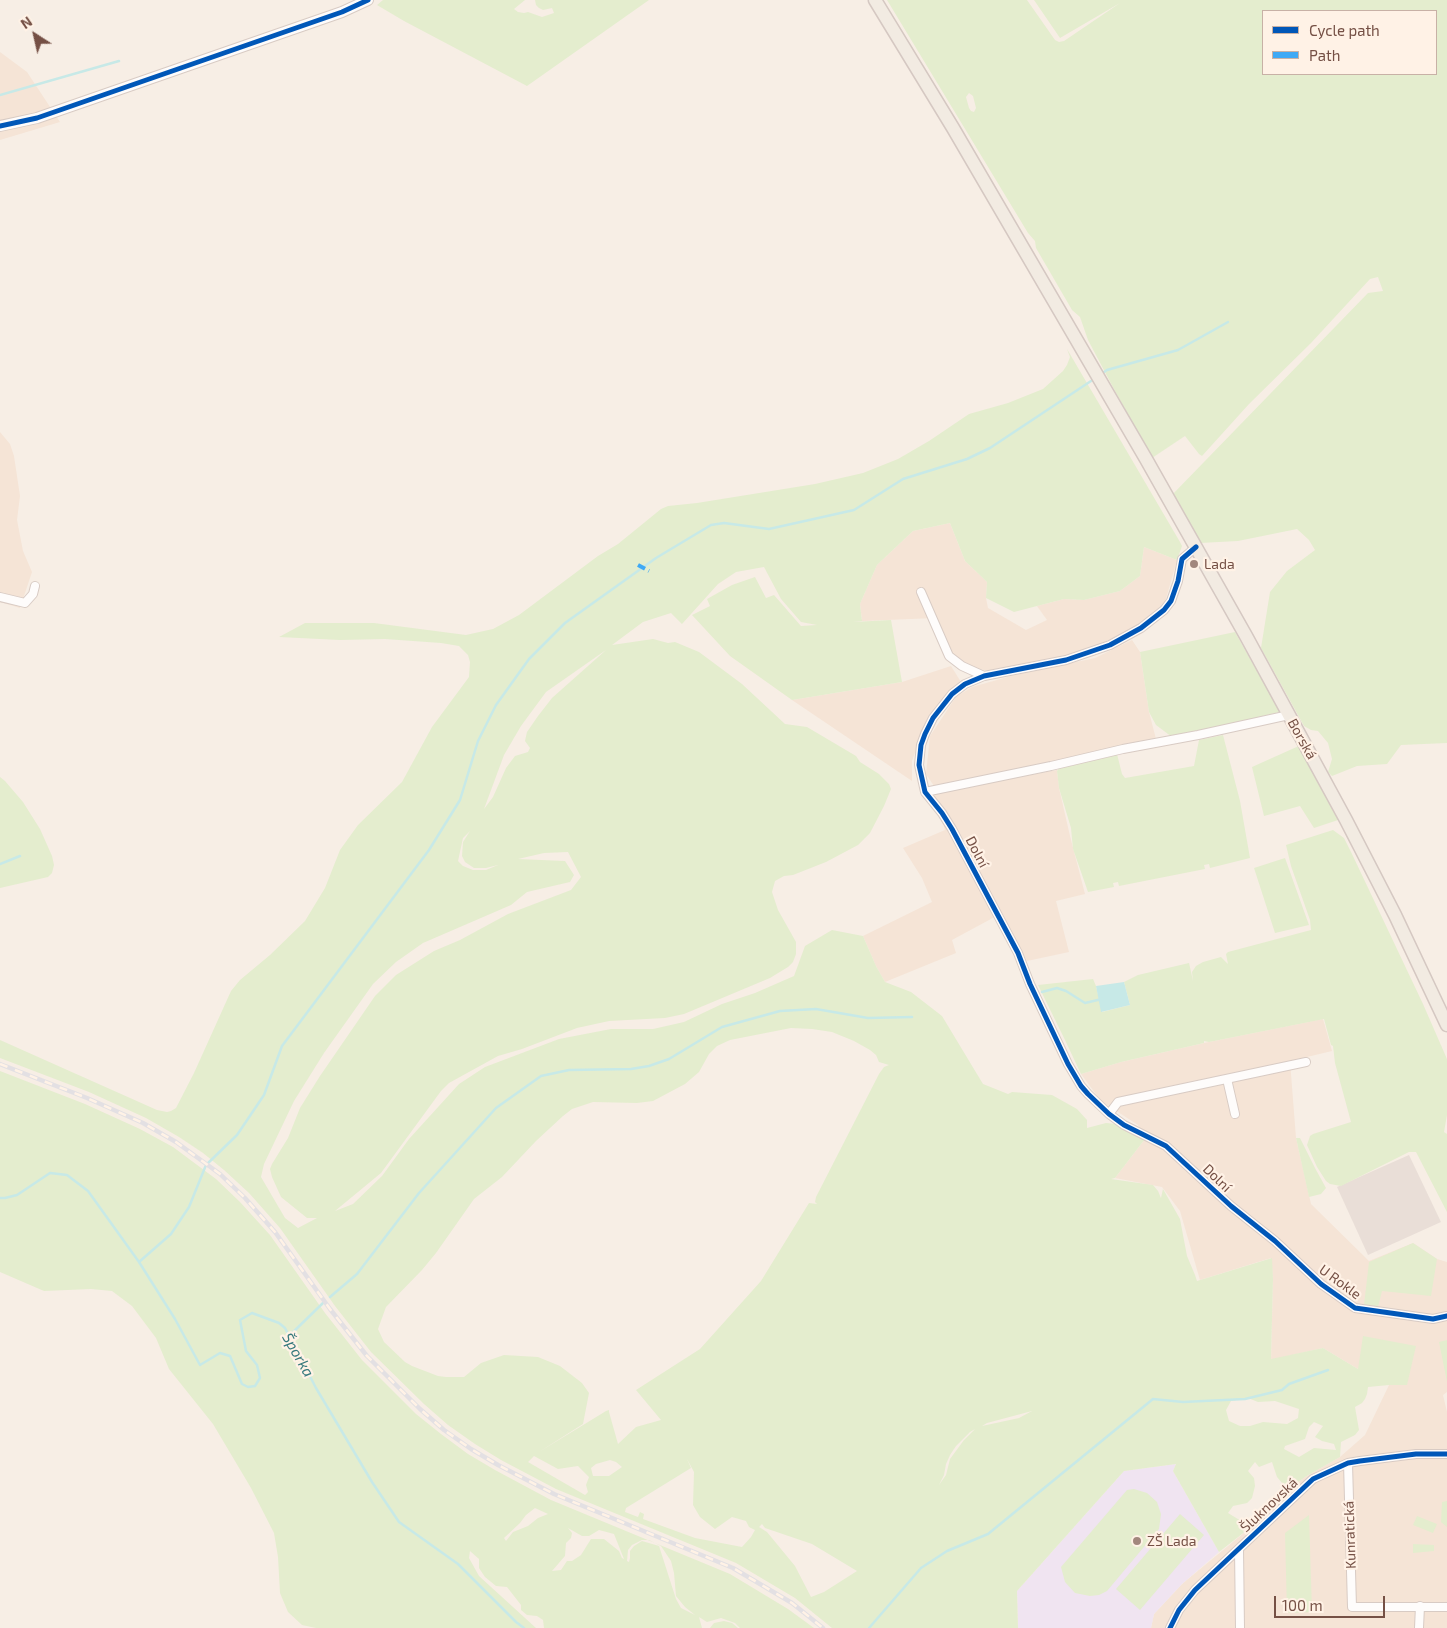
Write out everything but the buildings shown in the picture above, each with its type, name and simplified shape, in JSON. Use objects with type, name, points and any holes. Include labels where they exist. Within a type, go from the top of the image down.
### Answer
[{"type":"main road","name":"Borská","points":[[875,0],[953,128],[1146,459],[1246,636],[1346,820],[1395,915],[1447,1025]]},
{"type":"street","points":[[0,126],[45,115],[342,12],[368,0]]},
{"type":"street","name":"Dolní","points":[[1196,547],[1182,559],[1178,582],[1171,601],[1164,610],[1142,628],[1110,645],[1066,660],[984,676],[965,684],[952,694],[933,718],[925,734],[919,765],[925,792],[942,812],[952,829],[1018,953],[1030,984],[1075,1076],[1088,1094],[1124,1125],[1166,1146],[1231,1206],[1264,1232]]},
{"type":"street","points":[[0,597],[25,603],[33,594],[35,586]]},
{"type":"street","points":[[921,592],[949,656],[962,666],[984,676]]},
{"type":"street","points":[[925,792],[1123,749],[1289,716]]},
{"type":"street","points":[[1109,1114],[1118,1102],[1306,1062]]},
{"type":"street","points":[[1227,1079],[1235,1114]]},
{"type":"street","name":"U Rokle","points":[[1264,1232],[1321,1284],[1355,1308],[1433,1319],[1447,1316]]},
{"type":"street","name":"Šluknovská","points":[[1170,1628],[1179,1610],[1195,1590],[1313,1479],[1348,1463],[1416,1454],[1447,1454]]},
{"type":"street","name":"Kunratická","points":[[1348,1463],[1352,1607],[1420,1606]]},
{"type":"street","points":[[1238,1550],[1240,1628]]},
{"type":"street","points":[[1420,1628],[1420,1606],[1447,1606]]},
{"type":"shaded area","points":[[0,52],[27,72],[60,122],[0,140]]},
{"type":"shaded area","points":[[0,432],[10,444],[14,456],[20,496],[17,520],[23,551],[32,572],[20,608],[0,602]]},
{"type":"shaded area","points":[[950,523],[965,561],[987,582],[986,598],[988,608],[1026,630],[1047,620],[1037,606],[1064,599],[1084,600],[1120,591],[1140,576],[1144,547],[1177,560],[1165,602],[1148,618],[1128,631],[1084,652],[998,670],[984,670],[973,668],[954,657],[935,618],[862,621],[860,604],[877,565],[913,531]]},
{"type":"shaded area","points":[[1132,640],[1140,652],[1149,712],[1156,739],[1060,761],[934,786],[926,774],[930,736],[956,697],[972,687],[1011,676],[1095,658]]},
{"type":"shaded area","points":[[951,666],[961,682],[926,721],[912,761],[912,781],[792,700],[902,682]]},
{"type":"shaded area","points":[[1057,770],[1059,788],[1085,894],[1056,901],[1069,952],[1027,961],[1002,913],[952,940],[956,953],[885,982],[863,936],[932,902],[922,878],[903,848],[945,830],[934,793]]},
{"type":"shaded area","points":[[1323,1019],[1332,1051],[1290,1061],[1296,1138],[1311,1204],[1369,1261],[1413,1243],[1437,1259],[1447,1262],[1447,1392],[1443,1395],[1447,1412],[1447,1628],[1151,1628],[1154,1614],[1182,1584],[1251,1527],[1288,1490],[1305,1477],[1340,1457],[1365,1435],[1389,1385],[1380,1378],[1358,1369],[1323,1348],[1271,1360],[1273,1279],[1271,1258],[1200,1280],[1180,1211],[1162,1187],[1115,1178],[1145,1139],[1138,1125],[1101,1101],[1081,1074],[1121,1062],[1204,1043]]},
{"type":"shaded area","points":[[1409,1155],[1441,1222],[1368,1255],[1337,1187]]},
{"type":"shaded area","name":"ZŠ Lada","points":[[1176,1464],[1173,1471],[1219,1552],[1182,1584],[1154,1614],[1151,1628],[1018,1628],[1017,1591],[1124,1471]]},
{"type":"green space","points":[[383,0],[525,0],[514,9],[518,12],[528,12],[542,17],[554,13],[552,8],[543,10],[536,5],[535,0],[649,0],[527,86],[377,5]]},
{"type":"green space","points":[[887,0],[1027,0],[1055,40],[1059,42],[1064,41],[1120,3],[1060,38],[1034,0],[1447,0],[1447,743],[1401,745],[1387,764],[1357,766],[1332,776],[1328,772],[1332,759],[1328,743],[1318,731],[1304,726],[1261,648],[1270,592],[1287,571],[1315,550],[1309,540],[1297,529],[1238,541],[1200,543],[1171,496],[1368,293],[1383,291],[1378,277],[1370,279],[1311,343],[1249,404],[1202,456],[1185,436],[1152,458],[1088,340],[1080,317],[1072,310],[1036,248],[1035,241],[1028,233]],"holes":[[[969,93],[973,96],[976,108],[974,112],[969,108],[966,97]]]},
{"type":"green space","points":[[1067,349],[1180,542],[1182,546],[1177,560],[1144,547],[1140,576],[1120,591],[1084,600],[1064,599],[1014,612],[986,598],[987,582],[965,561],[950,523],[913,531],[877,565],[860,604],[862,621],[853,622],[891,620],[902,682],[792,700],[730,656],[692,615],[710,606],[707,599],[732,585],[755,577],[766,598],[774,595],[801,626],[817,625],[801,622],[781,599],[764,567],[736,572],[718,584],[682,624],[671,613],[643,622],[612,645],[653,639],[668,643],[675,642],[699,652],[742,684],[785,724],[807,727],[856,756],[860,762],[879,774],[889,784],[891,789],[884,806],[870,833],[858,845],[826,862],[793,875],[784,876],[775,881],[772,892],[778,910],[796,942],[796,954],[793,962],[788,967],[770,978],[684,1014],[665,1018],[609,1021],[577,1028],[498,1056],[449,1083],[441,1091],[381,1173],[335,1211],[353,1204],[382,1176],[409,1139],[459,1084],[485,1067],[559,1039],[611,1029],[653,1029],[684,1022],[722,1004],[755,993],[794,976],[805,946],[832,930],[863,936],[885,982],[911,992],[942,1016],[983,1084],[1008,1094],[1012,1092],[1052,1095],[1077,1109],[1087,1120],[1087,1128],[1106,1123],[1117,1124],[1145,1139],[1115,1178],[1111,1179],[1153,1185],[1161,1198],[1163,1189],[1180,1219],[1187,1256],[1197,1281],[1272,1258],[1271,1359],[1323,1348],[1358,1369],[1363,1336],[1416,1346],[1407,1385],[1368,1387],[1365,1399],[1355,1407],[1359,1430],[1355,1435],[1341,1442],[1340,1457],[1305,1477],[1288,1490],[1277,1477],[1272,1462],[1259,1467],[1255,1462],[1248,1471],[1254,1478],[1255,1486],[1252,1498],[1247,1503],[1233,1506],[1228,1513],[1251,1527],[1219,1552],[1173,1471],[1176,1464],[1124,1471],[1017,1591],[1018,1628],[832,1628],[795,1598],[736,1563],[556,1489],[501,1460],[448,1425],[371,1352],[335,1306],[280,1228],[249,1193],[224,1170],[179,1137],[146,1118],[89,1092],[0,1058],[0,1040],[157,1110],[167,1112],[176,1108],[231,991],[240,980],[270,955],[305,921],[325,888],[340,850],[358,825],[402,782],[432,727],[469,677],[470,662],[468,655],[459,646],[385,639],[340,640],[279,637],[305,623],[374,623],[466,635],[493,629],[519,615],[598,556],[618,544],[661,509],[668,506],[815,484],[863,473],[898,459],[969,414],[1008,403],[1043,389],[1063,371],[1070,357]],"holes":[[[606,650],[552,698],[538,716],[527,732],[525,741],[530,748],[528,752],[515,756],[506,768],[493,797],[484,809],[504,755],[521,726],[546,692]],[[470,831],[463,842],[462,856],[465,862],[474,868],[498,865],[486,870],[473,870],[463,866],[458,861],[463,838]],[[568,852],[581,877],[571,890],[508,914],[460,940],[434,951],[396,975],[375,996],[300,1108],[288,1138],[270,1169],[281,1197],[307,1218],[317,1218],[298,1228],[285,1218],[261,1177],[264,1164],[294,1101],[324,1053],[373,984],[396,962],[423,943],[511,905],[527,892],[570,882],[574,875],[565,861],[518,859],[544,853]],[[791,1028],[812,1029],[832,1032],[854,1041],[876,1055],[879,1062],[889,1065],[884,1067],[879,1074],[816,1197],[815,1202],[817,1204],[809,1203],[761,1281],[700,1349],[636,1390],[661,1420],[636,1427],[618,1444],[609,1410],[539,1452],[583,1424],[589,1393],[582,1383],[560,1366],[538,1357],[504,1355],[481,1363],[464,1377],[438,1376],[405,1362],[384,1342],[378,1329],[386,1307],[436,1253],[474,1199],[502,1177],[563,1116],[572,1109],[593,1102],[637,1103],[653,1101],[685,1084],[699,1072],[709,1054],[717,1046],[730,1040]],[[1248,1398],[1258,1402],[1275,1401],[1299,1409],[1298,1418],[1287,1424],[1263,1422],[1250,1426],[1240,1426],[1229,1421],[1226,1410],[1231,1401]],[[1032,1411],[1019,1418],[982,1426]],[[1314,1422],[1323,1426],[1315,1437],[1334,1444],[1336,1450],[1314,1448],[1299,1457],[1284,1449],[1285,1446],[1305,1439],[1309,1427]],[[975,1429],[950,1459],[946,1475],[939,1485],[944,1475],[946,1464],[956,1446]],[[534,1456],[558,1469],[578,1466],[589,1477],[586,1485],[588,1492],[585,1495],[528,1462]],[[687,1459],[694,1472],[693,1505],[700,1517],[715,1529],[732,1517],[746,1521],[749,1527],[755,1530],[742,1547],[695,1538],[643,1519],[644,1514],[640,1512],[638,1517],[625,1512],[626,1508],[691,1468]],[[610,1460],[622,1467],[609,1476],[593,1476],[591,1468],[596,1464]],[[762,1524],[765,1528],[812,1544],[857,1571],[824,1592],[811,1597],[795,1566],[767,1532],[759,1527]]]},
{"type":"green space","points":[[1235,632],[1280,712],[1172,737],[1156,725],[1149,712],[1140,652]]},
{"type":"green space","points":[[1223,735],[1240,801],[1250,858],[1210,868],[1209,864],[1204,865],[1205,869],[1119,886],[1118,882],[1113,883],[1114,887],[1088,892],[1073,849],[1071,828],[1059,788],[1057,771],[1060,767],[1103,757],[1107,758],[1117,754],[1122,774],[1125,778],[1194,766],[1199,740]]},
{"type":"green space","points":[[1301,745],[1341,819],[1314,828],[1300,806],[1264,816],[1252,767]]},
{"type":"green space","points":[[0,777],[23,802],[40,829],[54,865],[52,873],[48,877],[0,888]]},
{"type":"green space","points":[[1333,830],[1344,838],[1352,854],[1447,1059],[1447,1115],[1444,1132],[1447,1134],[1447,1212],[1416,1152],[1409,1152],[1341,1186],[1330,1184],[1326,1181],[1317,1167],[1307,1145],[1310,1136],[1351,1122],[1335,1063],[1333,1046],[1331,1045],[1324,1019],[1209,1042],[1204,1041],[1204,1043],[1121,1062],[1081,1074],[1038,985],[1093,979],[1102,1012],[1130,1005],[1124,982],[1138,975],[1189,963],[1193,981],[1192,972],[1196,966],[1203,962],[1221,957],[1228,964],[1226,954],[1228,952],[1311,930],[1310,920],[1291,866],[1286,845]]},
{"type":"green space","points":[[1285,858],[1309,925],[1275,933],[1254,868]]},
{"type":"green space","points":[[0,1071],[85,1104],[140,1129],[173,1147],[216,1179],[270,1235],[325,1313],[362,1360],[416,1414],[468,1454],[495,1470],[551,1500],[648,1540],[642,1540],[632,1545],[628,1550],[627,1561],[629,1562],[630,1551],[642,1541],[659,1546],[676,1599],[681,1608],[695,1615],[676,1596],[671,1561],[661,1546],[655,1543],[730,1574],[788,1609],[814,1628],[740,1628],[735,1623],[721,1618],[707,1622],[699,1617],[702,1628],[544,1628],[543,1620],[537,1616],[527,1615],[521,1610],[521,1605],[507,1587],[496,1586],[485,1577],[479,1568],[479,1559],[470,1551],[469,1558],[479,1576],[536,1628],[316,1628],[302,1625],[288,1612],[280,1593],[278,1557],[274,1533],[251,1488],[213,1424],[169,1369],[156,1338],[132,1306],[112,1291],[91,1289],[44,1291],[0,1272]],"holes":[[[535,1508],[548,1514],[538,1518],[528,1526],[513,1532],[506,1541],[504,1538]],[[568,1528],[582,1536],[589,1536],[599,1530],[614,1534],[624,1559],[619,1551],[604,1539],[591,1539],[581,1555],[572,1561],[567,1561],[561,1570],[552,1571],[565,1556],[566,1543],[571,1538],[572,1533]]]},
{"type":"green space","points":[[1296,1138],[1300,1138],[1326,1188],[1321,1194],[1309,1197]]},
{"type":"green space","points":[[1413,1243],[1437,1259],[1431,1296],[1382,1291],[1378,1307],[1364,1305],[1369,1262]]},
{"type":"green space","points":[[1447,1340],[1447,1382],[1439,1342]]},
{"type":"green space","points":[[1134,1489],[1147,1493],[1157,1502],[1161,1514],[1159,1529],[1107,1591],[1099,1595],[1090,1596],[1075,1593],[1065,1582],[1061,1567],[1127,1490]]},
{"type":"green space","points":[[1447,1501],[1447,1527],[1441,1522],[1442,1502]]},
{"type":"green space","points":[[1180,1514],[1204,1535],[1140,1610],[1116,1589]]},
{"type":"green space","points":[[1309,1515],[1312,1612],[1287,1613],[1285,1533]]},
{"type":"green space","points":[[1417,1516],[1437,1524],[1433,1533],[1413,1525]]},
{"type":"green space","points":[[1413,1544],[1434,1545],[1434,1551],[1413,1553]]},
{"type":"green space","points":[[724,1621],[732,1623],[738,1628],[710,1628],[714,1623]]},
{"type":"water","points":[[1124,982],[1130,1005],[1101,1012],[1096,986]]},
{"type":"waterway","points":[[0,95],[119,61]]},
{"type":"waterway","points":[[1101,374],[1107,370],[1178,350],[1228,322]]},
{"type":"waterway","points":[[139,1262],[171,1234],[189,1207],[206,1165],[237,1135],[264,1095],[282,1046],[429,850],[460,800],[478,741],[496,705],[529,659],[565,623],[656,558],[711,525],[724,523],[769,529],[854,510],[903,479],[967,459],[990,448],[1094,379]]},
{"type":"waterway","points":[[0,864],[20,856]]},
{"type":"waterway","points":[[1042,992],[1057,988],[1066,991],[1085,1003],[1102,999]]},
{"type":"waterway","points":[[330,1297],[357,1274],[419,1193],[496,1108],[541,1076],[569,1070],[631,1069],[649,1066],[669,1059],[722,1027],[780,1011],[816,1009],[868,1018],[912,1017]]},
{"type":"waterway","name":"Šporka","points":[[0,1198],[17,1195],[50,1173],[67,1175],[88,1191],[139,1262],[175,1319],[200,1365],[220,1353],[230,1356],[242,1384],[248,1387],[255,1386],[260,1378],[257,1365],[246,1351],[240,1320],[252,1313],[279,1323],[285,1328],[316,1388],[372,1482],[399,1522],[458,1564],[524,1628]]},
{"type":"waterway","points":[[289,1336],[323,1303]]},
{"type":"waterway","points":[[869,1628],[921,1568],[947,1551],[988,1534],[1153,1399],[1183,1402],[1245,1399],[1282,1390],[1289,1384],[1328,1370]]},
{"type":"railway","points":[[0,1064],[87,1098],[143,1123],[176,1142],[220,1174],[245,1198],[275,1232],[330,1309],[367,1356],[420,1409],[444,1430],[471,1449],[554,1494],[733,1568],[792,1603],[823,1628]]},
{"type":"marked path","points":[[638,565],[649,571]]},
{"type":"cycle path","points":[[0,126],[37,118],[342,12],[368,0]]},
{"type":"cycle path","points":[[1196,547],[1182,559],[1178,581],[1171,601],[1164,610],[1141,628],[1110,645],[1066,660],[984,676],[965,684],[952,694],[933,718],[921,745],[919,765],[925,792],[952,829],[1018,953],[1030,984],[1068,1064],[1088,1094],[1124,1125],[1166,1146],[1231,1206],[1275,1241],[1321,1284],[1355,1308],[1433,1319],[1447,1316]]},
{"type":"cycle path","points":[[1170,1628],[1179,1610],[1195,1590],[1313,1479],[1348,1463],[1416,1454],[1447,1454]]},
{"type":"place","name":"Lada","points":[[1194,564]]},
{"type":"place","name":"ZŠ Lada","points":[[1137,1541]]}]
